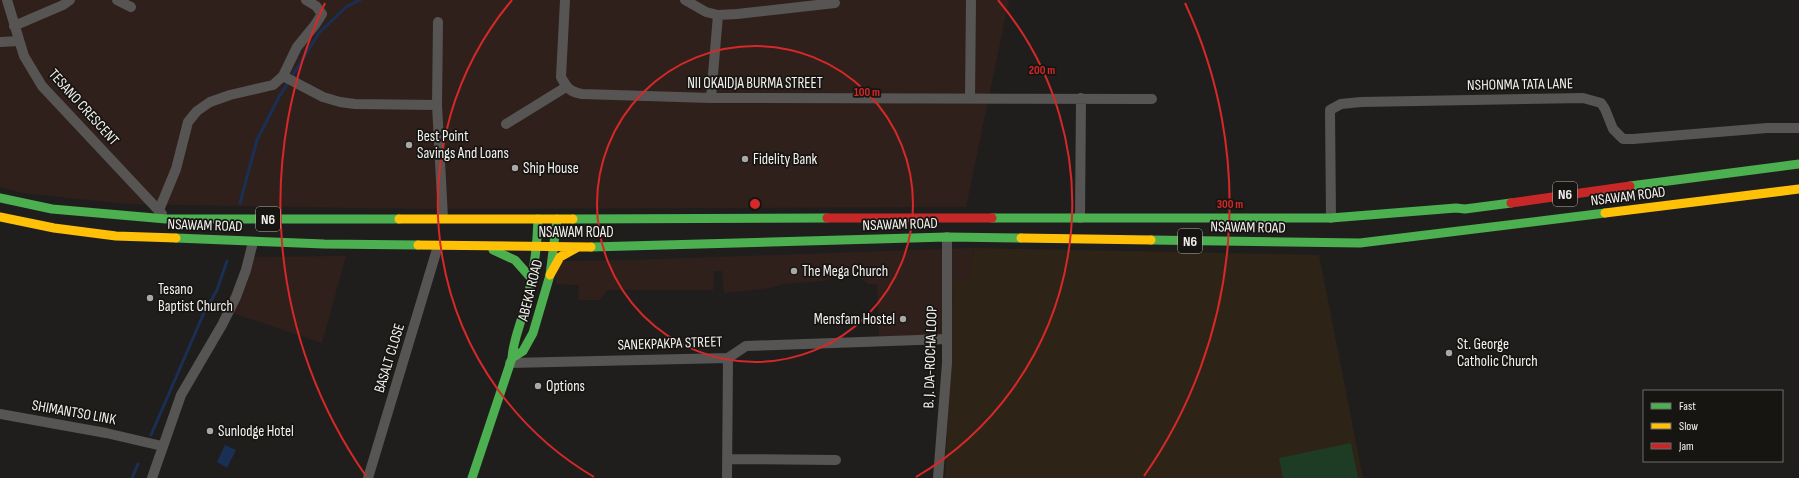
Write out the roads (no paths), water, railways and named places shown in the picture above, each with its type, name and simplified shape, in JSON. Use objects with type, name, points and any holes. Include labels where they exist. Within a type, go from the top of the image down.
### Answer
[{"type":"main road","name":"NSAWAM ROAD","points":[[0,198],[52,209],[166,219],[1331,218],[1456,208],[1465,209],[1727,172],[1799,164]]},
{"type":"main road","name":"NSAWAM ROAD","points":[[0,217],[54,228],[116,236],[253,242],[487,247],[578,247],[946,237],[1360,243],[1799,189]]},
{"type":"main road","name":"ABEKA ROAD","points":[[472,478],[511,360],[512,345],[524,311],[532,278],[537,246],[538,219]]},
{"type":"main road","name":"ABEKA ROAD","points":[[511,360],[524,351],[533,333],[550,275],[558,219]]},
{"type":"main road","points":[[487,247],[514,258],[523,266],[532,278]]},
{"type":"main road","points":[[550,275],[557,260],[563,253],[578,247]]},
{"type":"street","name":"TESANO CRESCENT","points":[[7,0],[24,56],[42,86],[166,219]]},
{"type":"street","points":[[14,26],[63,5],[70,0]]},
{"type":"street","points":[[117,0],[131,7]]},
{"type":"street","points":[[158,210],[176,169],[188,122],[197,111],[210,102],[230,95],[273,85],[283,76],[297,47],[322,14],[316,6],[306,0]]},
{"type":"street","points":[[506,124],[570,90],[561,77],[565,0]]},
{"type":"street","points":[[685,0],[706,12],[718,15],[737,14],[808,3],[835,3]]},
{"type":"street","points":[[970,98],[971,0]]},
{"type":"street","points":[[711,98],[718,15]]},
{"type":"street","points":[[438,22],[437,105],[443,218]]},
{"type":"street","points":[[0,42],[19,41]]},
{"type":"street","points":[[283,76],[323,96],[340,102],[355,104],[437,105]]},
{"type":"street","name":"NII OKAIDJA BURMA STREET","points":[[570,90],[582,94],[711,98],[1152,99]]},
{"type":"street","points":[[1080,218],[1081,98]]},
{"type":"street","name":"NSHONMA TATA LANE","points":[[1331,218],[1330,110],[1341,104],[1361,102],[1583,98],[1601,103],[1613,129],[1623,138],[1634,139],[1767,128],[1799,128]]},
{"type":"street","name":"B. J. DA-ROCHA LOOP","points":[[938,478],[947,363],[946,237]]},
{"type":"street","points":[[152,478],[181,395],[222,325],[236,297],[246,270],[253,242]]},
{"type":"street","name":"BASALT CLOSE","points":[[368,478],[438,246]]},
{"type":"street","name":"SANEKPAKPA STREET","points":[[511,360],[728,358],[746,346],[947,339]]},
{"type":"street","points":[[727,478],[728,358]]},
{"type":"street","name":"SHIMANTSO LINK","points":[[0,414],[162,446]]},
{"type":"street","points":[[727,459],[836,460]]},
{"type":"water","points":[[225,445],[236,450],[227,468],[217,462]]},
{"type":"waterway","points":[[240,203],[257,140],[279,97],[319,33],[346,7],[360,0]]},
{"type":"waterway","points":[[151,435],[203,315],[217,290],[227,261]]},
{"type":"waterway","points":[[132,478],[138,464]]},
{"type":"place","name":"Best Point Savings And Loans","points":[[409,145]]},
{"type":"place","name":"Fidelity Bank","points":[[745,159]]},
{"type":"place","name":"Ship House","points":[[515,168]]},
{"type":"place","name":"The Mega Church","points":[[794,271]]},
{"type":"place","name":"Tesano Baptist Church","points":[[150,298]]},
{"type":"place","name":"Mensfam Hostel","points":[[903,319]]},
{"type":"place","name":"St. George Catholic Church","points":[[1449,353]]},
{"type":"place","name":"Options","points":[[538,386]]},
{"type":"place","name":"Sunlodge Hotel","points":[[210,431]]}]
